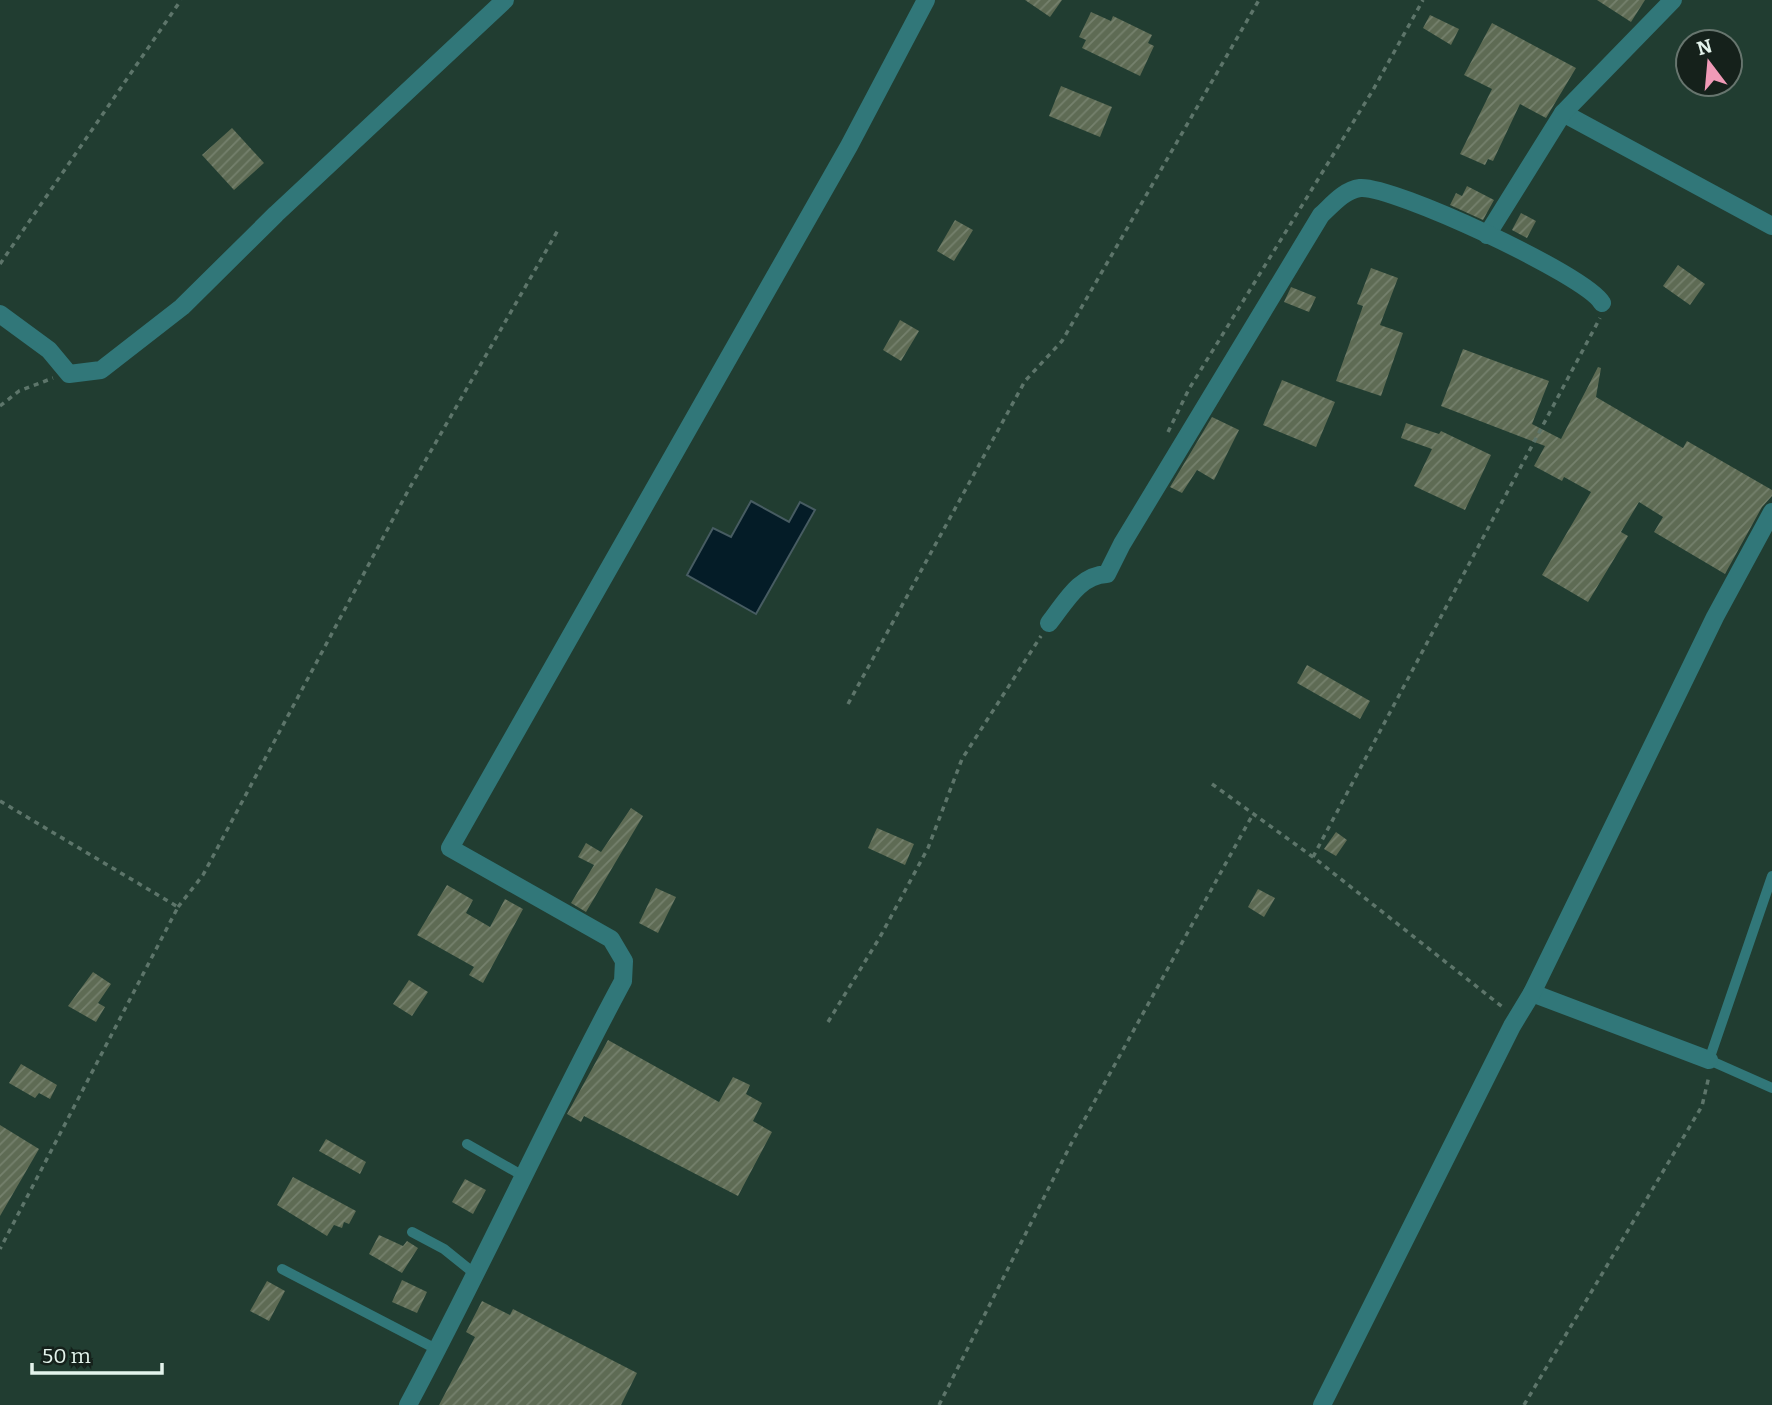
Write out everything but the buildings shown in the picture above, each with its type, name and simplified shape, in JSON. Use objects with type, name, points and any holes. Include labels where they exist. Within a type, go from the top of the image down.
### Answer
[{"type":"street","points":[[0,314],[49,350],[69,374],[101,370],[182,307],[276,214],[505,0]]},
{"type":"street","points":[[408,1405],[525,1177],[581,1058],[623,981],[626,970],[618,948],[611,939],[450,848],[849,146],[926,0]]},
{"type":"street","points":[[1487,234],[1563,113],[1672,0]]},
{"type":"street","points":[[1563,113],[1772,226]]},
{"type":"street","points":[[1049,623],[1080,583],[1094,574],[1107,574],[1122,544],[1321,215],[1350,190],[1364,188],[1382,192],[1487,234],[1585,284],[1602,303]]},
{"type":"street","points":[[1322,1405],[1532,992],[1715,617],[1772,512]]},
{"type":"street","points":[[1532,992],[1709,1060]]},
{"type":"lane","points":[[1772,876],[1709,1060],[1772,1088]]},
{"type":"lane","points":[[467,1144],[525,1177]]},
{"type":"lane","points":[[412,1232],[444,1250],[475,1274]]},
{"type":"lane","points":[[282,1269],[438,1350]]},
{"type":"path","points":[[0,264],[181,0]]},
{"type":"path","points":[[848,704],[954,506],[1025,381],[1062,341],[1259,0]]},
{"type":"path","points":[[1162,443],[1189,389],[1366,102],[1423,0]]},
{"type":"path","points":[[0,1249],[178,907],[202,875],[409,489],[558,230]]},
{"type":"path","points":[[1312,857],[1509,486],[1581,359],[1598,326],[1602,303]]},
{"type":"path","points":[[0,406],[35,383],[69,374]]},
{"type":"path","points":[[828,1021],[880,937],[928,848],[962,759],[1049,623]]},
{"type":"path","points":[[1212,784],[1312,857],[1506,1009],[1518,1015]]},
{"type":"path","points":[[0,801],[178,907]]},
{"type":"path","points":[[939,1405],[1071,1144],[1253,814]]},
{"type":"path","points":[[1524,1405],[1702,1106],[1709,1080],[1709,1060]]},
{"type":"water","points":[[751,501],[789,522],[800,502],[815,510],[756,614],[687,575],[713,528],[731,537]]}]
